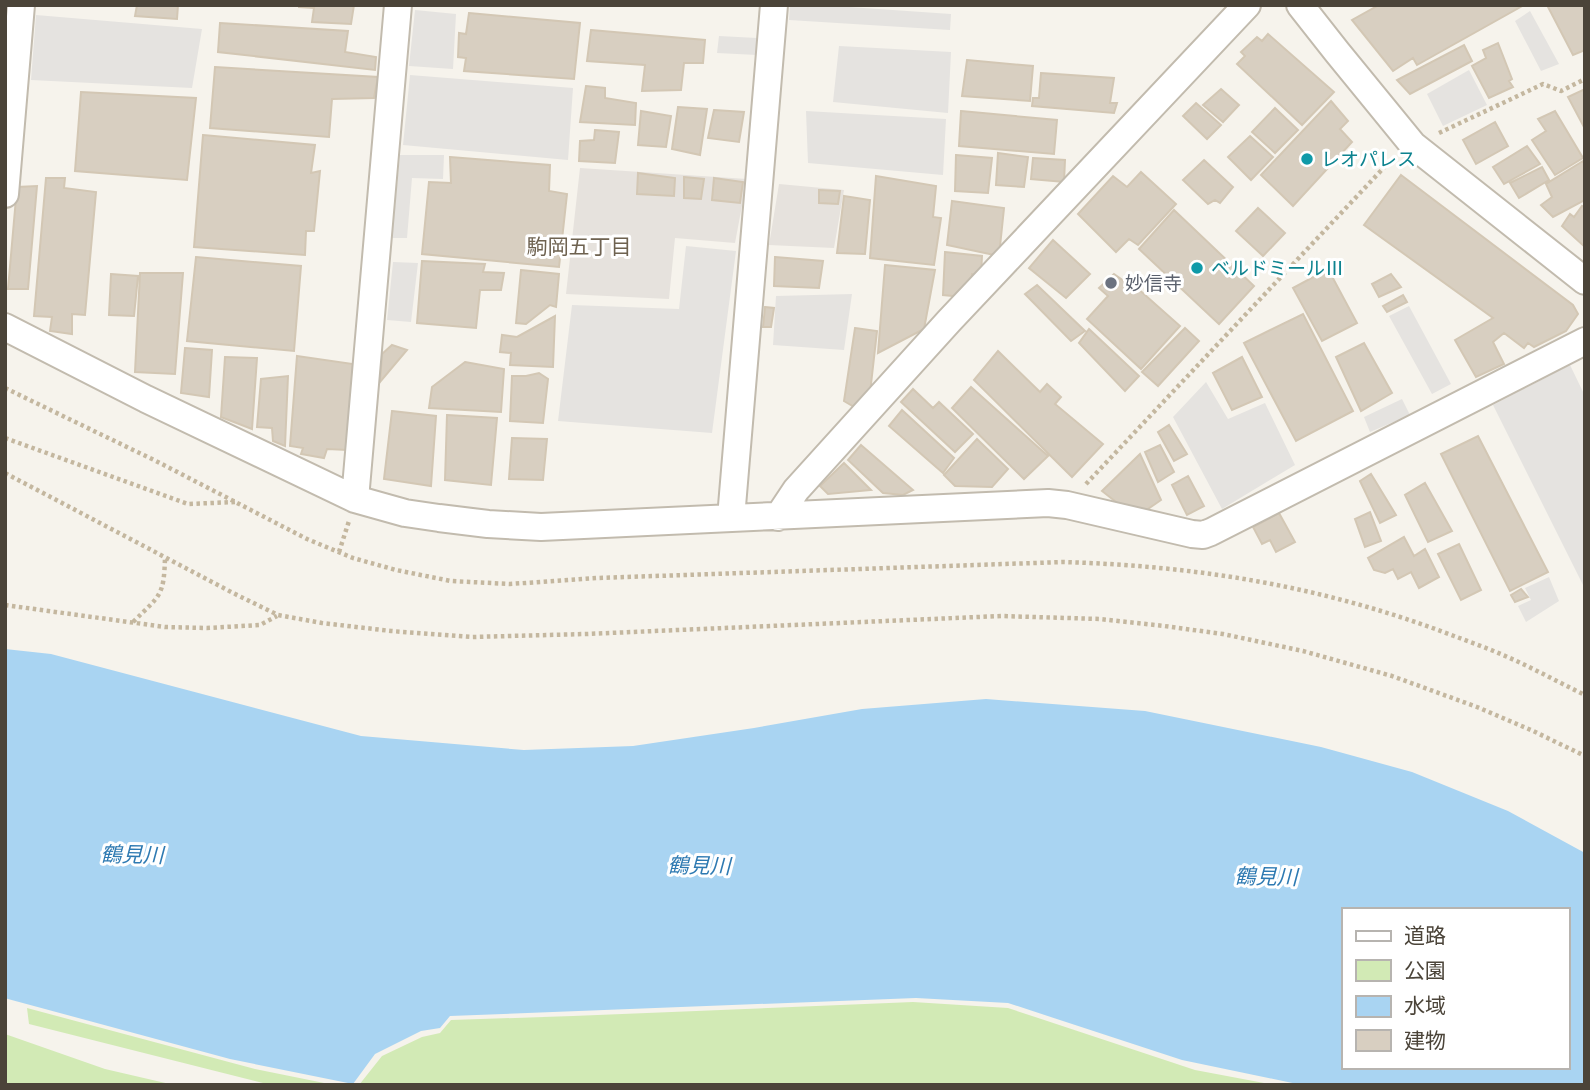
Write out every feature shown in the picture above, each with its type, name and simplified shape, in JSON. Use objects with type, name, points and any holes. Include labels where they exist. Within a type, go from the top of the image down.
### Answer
[{"type":"street","points":[[5,194],[20,5]]},
{"type":"street","points":[[354,506],[398,5]]},
{"type":"street","points":[[731,518],[774,5]]},
{"type":"street","points":[[778,517],[796,490],[931,341],[1247,5]]},
{"type":"street","points":[[1300,5],[1413,145],[1585,281]]},
{"type":"street","points":[[5,327],[354,506],[488,524],[541,527],[1048,503],[1203,535],[1585,341]]},
{"type":"path","points":[[1067,505],[1398,153],[1544,85],[1561,91],[1585,79]]},
{"type":"path","points":[[5,388],[156,461],[307,539],[353,558],[450,581],[510,584],[1063,562],[1193,570],[1270,583],[1360,604],[1503,655],[1585,695]]},
{"type":"path","points":[[5,438],[188,504],[236,502]]},
{"type":"path","points":[[5,473],[254,605],[278,615],[322,623],[472,637],[599,634],[1001,615],[1125,622],[1223,634],[1303,651],[1392,676],[1477,707],[1585,756]]},
{"type":"path","points":[[339,552],[354,506]]},
{"type":"path","points":[[133,622],[161,593],[165,557]]},
{"type":"path","points":[[5,606],[165,627],[260,625],[278,615]]},
{"type":"shaded area","points":[[790,5],[951,14],[950,30],[789,20]]},
{"type":"shaded area","points":[[415,10],[456,14],[453,69],[409,66]]},
{"type":"shaded area","points":[[1530,11],[1559,64],[1541,71],[1515,21]]},
{"type":"shaded area","points":[[36,15],[202,29],[192,88],[31,80]]},
{"type":"shaded area","points":[[719,36],[757,38],[757,55],[717,53]]},
{"type":"shaded area","points":[[839,46],[951,52],[948,113],[833,102]]},
{"type":"shaded area","points":[[1469,70],[1487,105],[1443,126],[1427,94]]},
{"type":"shaded area","points":[[410,75],[573,88],[568,160],[403,145]]},
{"type":"shaded area","points":[[806,111],[946,119],[943,175],[808,163]]},
{"type":"shaded area","points":[[400,155],[444,155],[443,179],[412,178],[407,238],[392,238]]},
{"type":"shaded area","points":[[580,168],[747,179],[735,243],[675,238],[669,299],[566,294]]},
{"type":"shaded area","points":[[779,184],[844,190],[834,248],[769,245]]},
{"type":"shaded area","points":[[686,246],[736,251],[712,433],[558,421],[572,305],[679,309]]},
{"type":"shaded area","points":[[393,262],[418,263],[411,322],[387,320]]},
{"type":"shaded area","points":[[852,294],[844,350],[773,345],[776,296]]},
{"type":"shaded area","points":[[1409,306],[1451,384],[1432,394],[1389,316]]},
{"type":"shaded area","points":[[1570,365],[1585,396],[1585,589],[1493,405]]},
{"type":"shaded area","points":[[1206,382],[1228,419],[1265,403],[1295,465],[1222,509],[1173,417]]},
{"type":"shaded area","points":[[1402,399],[1410,415],[1370,432],[1364,417]]},
{"type":"shaded area","points":[[1549,577],[1559,601],[1526,622],[1518,606],[1531,600],[1525,588]]},
{"type":"green space","points":[[913,1002],[1008,1008],[1195,1070],[1275,1085],[359,1085],[382,1056],[422,1037],[440,1033],[451,1020]]},
{"type":"green space","points":[[27,1008],[255,1069],[334,1085],[271,1085],[29,1024]]},
{"type":"green space","points":[[5,1034],[105,1069],[174,1085],[5,1085]]},
{"type":"water","name":"鶴見川","points":[[5,649],[51,654],[361,736],[524,750],[633,746],[862,709],[986,699],[1145,711],[1321,747],[1412,772],[1508,811],[1585,853],[1585,1085],[1302,1085],[1182,1060],[1008,1003],[916,998],[450,1016],[440,1028],[421,1031],[375,1054],[353,1084],[230,1059],[5,998]]},
{"type":"building","points":[[137,5],[178,5],[177,19],[135,16]]},
{"type":"building","points":[[299,5],[354,5],[351,24],[312,22],[314,8]]},
{"type":"building","points":[[1379,5],[1524,5],[1417,65],[1413,58],[1393,71],[1352,20]]},
{"type":"building","points":[[1547,5],[1585,5],[1585,50],[1573,55]]},
{"type":"building","points":[[469,13],[580,23],[574,79],[464,71],[466,58],[458,57],[459,33],[466,34]]},
{"type":"building","points":[[220,23],[348,31],[345,52],[376,57],[375,70],[218,52]]},
{"type":"building","points":[[591,30],[705,40],[703,63],[684,63],[681,90],[642,91],[645,65],[587,61]]},
{"type":"building","points":[[1268,34],[1334,92],[1302,125],[1237,64],[1245,56],[1241,52],[1257,37],[1262,41]]},
{"type":"building","points":[[1498,43],[1513,87],[1489,98],[1472,66],[1486,58],[1483,50]]},
{"type":"building","points":[[1464,45],[1472,61],[1410,94],[1397,80]]},
{"type":"building","points":[[967,60],[1033,66],[1030,101],[962,96]]},
{"type":"building","points":[[215,67],[378,77],[374,98],[332,99],[329,137],[210,128]]},
{"type":"building","points":[[1041,73],[1114,78],[1110,103],[1117,103],[1114,113],[1032,106],[1033,98],[1039,98]]},
{"type":"building","points":[[586,86],[605,88],[605,98],[636,103],[635,125],[580,122]]},
{"type":"building","points":[[1221,89],[1239,105],[1223,122],[1203,105]]},
{"type":"building","points":[[1585,89],[1585,129],[1568,97]]},
{"type":"building","points":[[81,92],[196,98],[187,180],[75,171]]},
{"type":"building","name":"レオパレス","points":[[1331,101],[1348,121],[1340,129],[1352,142],[1293,206],[1261,175]]},
{"type":"building","points":[[1196,103],[1221,125],[1207,139],[1183,116]]},
{"type":"building","points":[[678,107],[707,109],[700,155],[672,149]]},
{"type":"building","points":[[1275,108],[1298,130],[1275,153],[1252,132]]},
{"type":"building","points":[[714,110],[744,112],[739,142],[708,138]]},
{"type":"building","points":[[641,111],[671,116],[666,147],[638,145]]},
{"type":"building","points":[[961,111],[1057,120],[1054,154],[959,146]]},
{"type":"building","points":[[1555,111],[1583,158],[1555,175],[1532,140],[1546,131],[1538,119]]},
{"type":"building","points":[[1495,122],[1508,146],[1476,164],[1463,140]]},
{"type":"building","points":[[595,130],[619,132],[615,163],[579,161],[580,141],[594,140]]},
{"type":"building","points":[[203,135],[315,145],[311,173],[320,171],[314,231],[306,231],[305,255],[194,247]]},
{"type":"building","points":[[1250,136],[1273,157],[1251,180],[1228,157]]},
{"type":"building","points":[[1527,146],[1540,164],[1504,184],[1493,167]]},
{"type":"building","points":[[998,153],[1028,157],[1024,187],[996,185]]},
{"type":"building","points":[[956,155],[992,158],[988,193],[955,191]]},
{"type":"building","points":[[450,157],[550,165],[549,191],[567,194],[559,267],[422,254],[429,182],[451,183]]},
{"type":"building","points":[[1033,158],[1065,160],[1064,182],[1031,179]]},
{"type":"building","points":[[1204,160],[1233,187],[1220,203],[1215,200],[1208,204],[1183,180]]},
{"type":"building","points":[[1583,161],[1585,200],[1553,217],[1541,205],[1552,197],[1546,184]]},
{"type":"building","points":[[1542,167],[1549,180],[1519,198],[1510,183]]},
{"type":"building","points":[[1141,172],[1176,204],[1138,245],[1129,239],[1116,252],[1078,214],[1113,176],[1127,187]]},
{"type":"building","points":[[638,173],[675,178],[674,196],[637,194]]},
{"type":"building","points":[[1401,175],[1573,305],[1578,314],[1566,331],[1534,347],[1528,343],[1524,348],[1504,333],[1493,342],[1504,364],[1476,377],[1455,340],[1493,318],[1364,225]]},
{"type":"building","points":[[876,176],[936,186],[933,217],[941,218],[934,265],[870,258]]},
{"type":"building","points":[[684,177],[704,179],[701,199],[684,198]]},
{"type":"building","points":[[46,178],[65,178],[64,188],[96,192],[85,315],[72,314],[72,334],[50,331],[52,317],[34,316]]},
{"type":"building","points":[[714,178],[743,182],[740,203],[712,200]]},
{"type":"building","points":[[37,186],[28,289],[8,289],[17,187]]},
{"type":"building","points":[[819,190],[840,191],[838,204],[819,203]]},
{"type":"building","points":[[844,196],[870,200],[865,254],[837,253]]},
{"type":"building","points":[[952,201],[1004,208],[999,256],[947,245]]},
{"type":"building","points":[[1582,206],[1585,207],[1585,247],[1562,226],[1570,214],[1574,217]]},
{"type":"building","points":[[1258,208],[1285,233],[1263,256],[1236,231]]},
{"type":"building","name":"ベルドミールⅢ","points":[[1174,210],[1254,286],[1219,324],[1139,249]]},
{"type":"building","points":[[1053,240],[1090,274],[1066,298],[1029,268]]},
{"type":"building","points":[[945,252],[982,256],[981,275],[972,274],[970,290],[963,297],[943,295]]},
{"type":"building","points":[[196,257],[301,266],[294,351],[187,341]]},
{"type":"building","points":[[775,257],[823,261],[819,288],[774,286]]},
{"type":"building","points":[[422,261],[485,264],[483,272],[504,273],[501,290],[480,290],[476,328],[417,323]]},
{"type":"building","points":[[885,265],[935,270],[924,329],[878,353]]},
{"type":"building","points":[[1328,269],[1357,323],[1322,341],[1293,288]]},
{"type":"building","points":[[521,270],[559,274],[556,307],[550,305],[526,324],[516,323]]},
{"type":"building","points":[[140,273],[183,273],[175,374],[135,372]]},
{"type":"building","points":[[111,274],[138,276],[134,316],[109,315]]},
{"type":"building","points":[[1114,274],[1124,281],[1127,279],[1180,326],[1141,369],[1087,319],[1108,296],[1099,288]]},
{"type":"building","points":[[1391,274],[1401,287],[1379,297],[1372,284]]},
{"type":"building","points":[[1037,285],[1085,331],[1071,341],[1025,294]]},
{"type":"building","points":[[1403,295],[1407,302],[1387,312],[1383,306]]},
{"type":"building","points":[[765,307],[774,308],[771,327],[763,327]]},
{"type":"building","points":[[1303,314],[1353,411],[1296,441],[1244,343]]},
{"type":"building","points":[[555,316],[553,367],[510,365],[511,353],[500,352],[502,335],[517,337]]},
{"type":"building","points":[[855,328],[877,331],[870,393],[856,408],[844,401]]},
{"type":"building","points":[[1185,328],[1199,341],[1158,386],[1142,372]]},
{"type":"building","points":[[1089,329],[1139,376],[1125,391],[1079,343]]},
{"type":"building","points":[[1364,343],[1392,393],[1361,411],[1336,357]]},
{"type":"building","points":[[392,345],[407,350],[380,382],[382,354]]},
{"type":"building","points":[[185,348],[212,350],[209,397],[181,393]]},
{"type":"building","points":[[998,351],[1040,392],[1047,384],[1061,397],[1055,404],[1103,444],[1072,477],[974,380]]},
{"type":"building","points":[[297,356],[353,364],[347,450],[327,449],[324,458],[301,454],[303,448],[290,446]]},
{"type":"building","points":[[225,357],[257,358],[252,429],[221,417]]},
{"type":"building","points":[[1242,357],[1262,397],[1232,410],[1213,373]]},
{"type":"building","points":[[465,362],[504,369],[501,412],[429,408],[432,387]]},
{"type":"building","points":[[539,373],[548,379],[543,423],[510,421],[512,376]]},
{"type":"building","points":[[288,376],[285,446],[273,441],[272,428],[257,427],[261,379]]},
{"type":"building","points":[[971,387],[1048,456],[1024,479],[952,408]]},
{"type":"building","points":[[913,389],[933,408],[939,402],[973,434],[955,452],[901,402]]},
{"type":"building","points":[[902,410],[954,458],[943,473],[889,426]]},
{"type":"building","points":[[392,411],[436,416],[431,486],[384,479]]},
{"type":"building","points":[[447,415],[497,418],[491,485],[445,480]]},
{"type":"building","points":[[1169,425],[1187,454],[1174,461],[1158,432]]},
{"type":"building","points":[[1478,436],[1548,572],[1510,591],[1441,454]]},
{"type":"building","points":[[512,438],[547,439],[543,480],[509,479]]},
{"type":"building","points":[[977,439],[1008,469],[992,487],[955,486],[944,475]]},
{"type":"building","points":[[861,445],[913,490],[903,495],[883,493],[848,460]]},
{"type":"building","points":[[1160,445],[1174,472],[1158,482],[1145,452]]},
{"type":"building","points":[[1140,454],[1161,500],[1145,511],[1120,505],[1102,491]]},
{"type":"building","points":[[844,463],[871,490],[828,494],[820,486]]},
{"type":"building","points":[[1371,474],[1396,515],[1380,523],[1360,481]]},
{"type":"building","points":[[1188,476],[1204,506],[1187,515],[1172,485]]},
{"type":"building","points":[[1425,483],[1452,531],[1428,542],[1405,495]]},
{"type":"building","points":[[1370,512],[1381,541],[1365,547],[1355,519]]},
{"type":"building","points":[[1279,513],[1295,542],[1276,552],[1270,540],[1262,544],[1253,527]]},
{"type":"building","points":[[1404,537],[1414,556],[1425,549],[1439,577],[1419,588],[1411,572],[1398,579],[1393,569],[1385,573],[1374,570],[1368,558]]},
{"type":"building","points":[[1459,544],[1481,590],[1461,600],[1438,554]]},
{"type":"building","points":[[1521,589],[1528,597],[1515,602],[1511,595]]},
{"type":"place","name":"レオパレス","points":[[1307,159]]},
{"type":"place","name":"ベルドミールⅢ","points":[[1197,268]]},
{"type":"place","name":"妙信寺","points":[[1111,283]]},
{"type":"district","name":"駒岡五丁目","points":[[579,247]]}]
